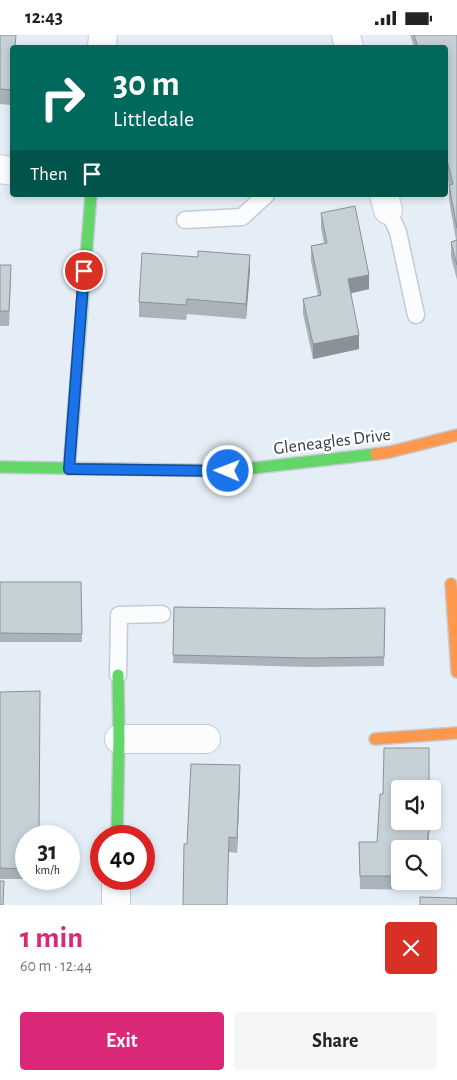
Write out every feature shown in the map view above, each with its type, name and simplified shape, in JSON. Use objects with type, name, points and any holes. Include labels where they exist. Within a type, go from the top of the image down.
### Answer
[{"type":"street","points":[[69,469],[91,197]]},
{"type":"street","name":"Gleneagles Drive","points":[[0,467],[228,471],[390,452],[457,435]]},
{"type":"street","points":[[451,585],[457,672]]},
{"type":"street","points":[[117,825],[118,675]]},
{"type":"street","points":[[375,739],[457,733]]},
{"type":"street","points":[[119,739],[206,739]]},
{"type":"street","points":[[116,890],[116,905]]},
{"type":"lane","points":[[185,220],[242,217],[264,197]]},
{"type":"lane","points":[[386,203],[398,232],[416,315]]},
{"type":"lane","points":[[118,675],[118,615],[162,614]]},
{"type":"building","points":[[0,35],[16,35],[15,45],[10,45],[10,90],[0,89]]},
{"type":"building","points":[[414,35],[457,35],[457,228],[449,185],[453,184],[448,164],[448,45],[417,45]]},
{"type":"building","points":[[355,206],[369,275],[348,279],[359,335],[313,344],[303,299],[321,295],[311,246],[327,243],[321,213]]},
{"type":"building","points":[[457,240],[457,265],[451,242]]},
{"type":"building","points":[[198,251],[250,255],[246,304],[187,299],[186,305],[139,302],[142,253],[198,257]]},
{"type":"building","points":[[0,265],[11,265],[9,311],[0,311]]},
{"type":"building","points":[[0,582],[81,582],[82,634],[0,633]]},
{"type":"building","points":[[174,607],[385,608],[384,657],[309,658],[173,655]]},
{"type":"building","points":[[40,691],[39,825],[15,825],[15,869],[0,868],[0,692]]},
{"type":"building","points":[[384,748],[429,748],[429,780],[391,780],[391,830],[429,830],[428,840],[391,840],[391,876],[360,876],[359,842],[377,842],[380,794],[383,794]]},
{"type":"building","points":[[191,764],[240,765],[237,838],[229,837],[227,905],[183,905],[184,844],[187,844]]},
{"type":"building","points":[[0,881],[4,881],[3,905],[0,905]]},
{"type":"building","points":[[420,897],[457,898],[457,905],[420,905]]},
{"type":"traffic: fast","points":[[69,469],[91,197]]},
{"type":"traffic: fast","points":[[0,467],[228,471],[376,454]]},
{"type":"traffic: fast","points":[[117,825],[118,675]]},
{"type":"traffic: slow","points":[[376,454],[457,435]]},
{"type":"traffic: slow","points":[[451,584],[457,672]]},
{"type":"traffic: slow","points":[[375,739],[457,733]]},
{"type":"route","points":[[84,271],[69,469],[228,471]]}]
